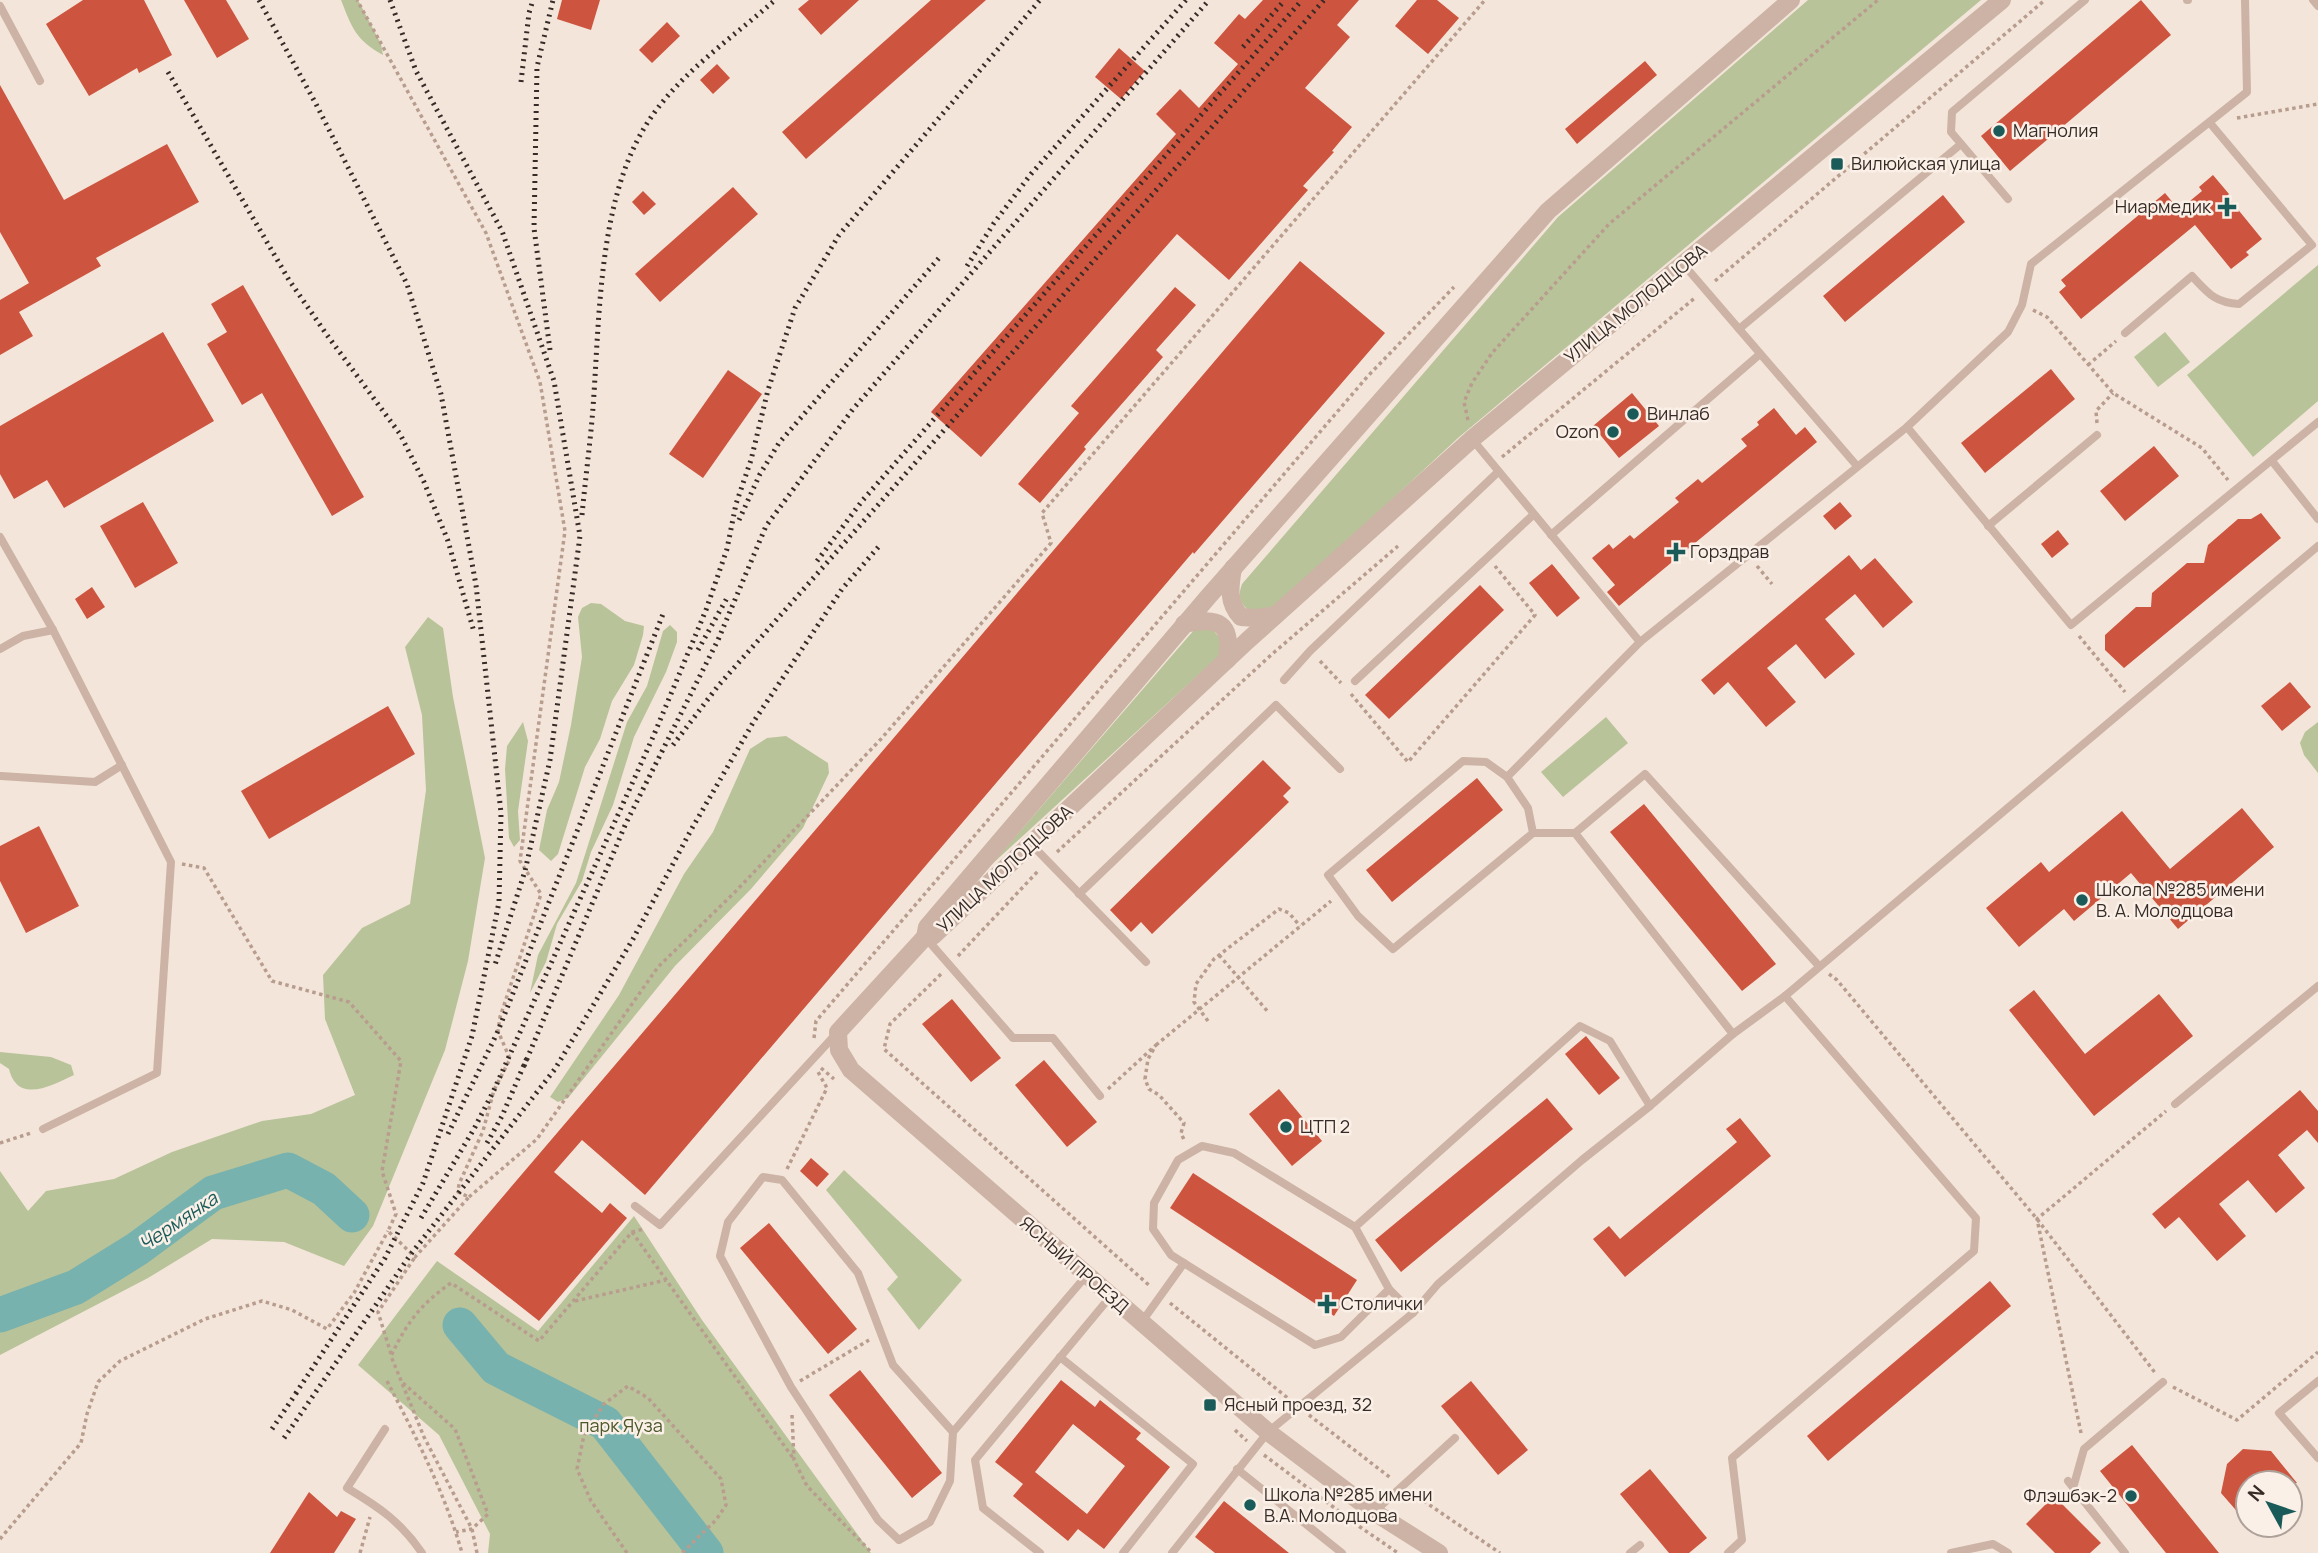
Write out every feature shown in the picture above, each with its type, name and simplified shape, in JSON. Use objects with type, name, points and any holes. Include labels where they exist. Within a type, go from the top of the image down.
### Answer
[{"type":"street","name":"УЛИЦА МОЛОДЦОВА","points":[[1791,0],[1548,211],[1184,624],[927,927],[925,937],[933,936],[1227,660],[1472,439],[2002,0]]},
{"type":"street","points":[[1233,568],[1230,591],[1233,609],[1241,617],[1276,615]]},
{"type":"street","points":[[1184,624],[1203,620],[1218,622],[1227,630],[1230,644],[1227,660]]},
{"type":"street","points":[[838,1032],[925,937]]},
{"type":"street","name":"ЯСНЫЙ ПРОЕЗД","points":[[838,1032],[839,1050],[851,1070],[1110,1297],[1268,1432],[1374,1512],[1439,1553]]},
{"type":"lane","points":[[2008,199],[1951,132],[1952,112],[2085,0]]},
{"type":"lane","points":[[1507,777],[1640,642],[1908,427],[2008,332],[2022,304],[2031,264],[2247,92],[2245,0]]},
{"type":"lane","points":[[2313,0],[2318,6]]},
{"type":"lane","points":[[0,6],[40,81]]},
{"type":"lane","points":[[2125,333],[2192,276],[2209,294],[2223,303],[2239,304],[2315,242],[2210,123]]},
{"type":"lane","points":[[1739,329],[1961,144]]},
{"type":"lane","points":[[1684,265],[1857,466]]},
{"type":"lane","points":[[1551,535],[1760,354]]},
{"type":"lane","points":[[1908,427],[2071,625],[2318,422]]},
{"type":"lane","points":[[1988,526],[2097,435]]},
{"type":"lane","points":[[1472,439],[1640,642]]},
{"type":"lane","points":[[2272,461],[2318,519]]},
{"type":"lane","points":[[1284,680],[1310,651],[1498,472]]},
{"type":"lane","points":[[1355,681],[1533,515]]},
{"type":"lane","points":[[0,537],[53,630],[171,862],[157,1073],[43,1129]]},
{"type":"lane","points":[[1172,1553],[1268,1432],[1413,1313],[1438,1284],[1478,1248],[1733,1034],[1785,996],[2318,546]]},
{"type":"lane","points":[[0,649],[23,636],[53,630]]},
{"type":"lane","points":[[1079,894],[1276,705],[1340,769]]},
{"type":"lane","points":[[1533,833],[1528,808],[1507,777],[1486,762],[1463,761],[1328,875],[1358,916],[1394,949],[1533,833],[1575,833],[1646,774],[1819,966]]},
{"type":"lane","points":[[1,776],[95,782],[122,765]]},
{"type":"lane","points":[[1575,833],[1733,1034]]},
{"type":"lane","points":[[1031,844],[1146,962]]},
{"type":"lane","points":[[925,937],[1013,1038],[1053,1038],[1100,1096]]},
{"type":"lane","points":[[2175,1104],[2318,986]]},
{"type":"lane","points":[[1728,1553],[1742,1540],[1732,1458],[1974,1251],[1976,1218],[1785,996]]},
{"type":"lane","points":[[1355,1227],[1580,1026],[1610,1041],[1650,1106]]},
{"type":"lane","points":[[635,1206],[660,1225],[838,1032]]},
{"type":"lane","points":[[1389,1289],[1341,1336],[1315,1345],[1171,1255],[1153,1228],[1154,1203],[1178,1160],[1202,1146],[1234,1153],[1355,1227],[1389,1289],[1413,1313]]},
{"type":"lane","points":[[953,1432],[893,1365],[858,1273],[782,1180],[763,1177],[728,1222],[720,1256],[791,1387],[878,1520],[899,1540],[930,1522],[950,1481],[953,1432],[1086,1276]]},
{"type":"lane","points":[[1141,1323],[1184,1263]]},
{"type":"lane","points":[[1040,1553],[983,1508],[975,1460],[1110,1297]]},
{"type":"lane","points":[[1060,1357],[1193,1464],[1123,1553]]},
{"type":"lane","points":[[2318,1381],[2279,1413],[2318,1458]]},
{"type":"lane","points":[[2125,1553],[2070,1485],[2084,1449],[2163,1382]]},
{"type":"lane","points":[[385,1429],[347,1488],[374,1504],[408,1532],[422,1553]]},
{"type":"lane","points":[[1374,1512],[1455,1438]]},
{"type":"lane","points":[[1237,1469],[1342,1553]]},
{"type":"lane","points":[[1951,1553],[1993,1544],[2008,1553]]},
{"type":"lane","points":[[1630,1553],[1640,1545]]},
{"type":"path","points":[[357,0],[486,233],[540,382],[565,531],[520,861],[541,894],[500,1017],[498,1031],[510,1059],[494,1090],[483,1131],[459,1184],[458,1192],[469,1197]]},
{"type":"path","points":[[477,1553],[472,1528],[424,1437],[391,1356],[378,1312],[415,1257],[469,1197],[537,1139],[658,967],[735,892],[881,739],[1051,543],[1042,513],[1485,0]]},
{"type":"path","points":[[1472,439],[1464,402],[1472,383],[1492,354],[1609,224],[1878,0]]},
{"type":"path","points":[[2210,123],[2318,104]]},
{"type":"path","points":[[2022,304],[2047,317],[2113,393],[2202,448],[2236,490]]},
{"type":"path","points":[[2088,365],[2125,333]]},
{"type":"path","points":[[2097,435],[2096,411],[2113,393]]},
{"type":"path","points":[[1310,651],[1347,688],[1408,762],[1535,615],[1488,556]]},
{"type":"path","points":[[1748,556],[1772,584]]},
{"type":"path","points":[[782,1180],[827,1088],[812,1060],[816,1021],[1202,569]]},
{"type":"path","points":[[2071,625],[2133,702]]},
{"type":"path","points":[[0,1539],[81,1443],[98,1382],[120,1361],[205,1319],[262,1301],[292,1310],[327,1329],[354,1293],[396,1214],[382,1171],[401,1061],[349,1002],[272,981],[204,868],[171,862]]},
{"type":"path","points":[[1100,1096],[1156,1045],[1341,893]]},
{"type":"path","points":[[1208,1021],[1194,1002],[1196,984],[1219,955],[1279,909],[1289,913],[1300,926]]},
{"type":"path","points":[[1219,955],[1269,1013]]},
{"type":"path","points":[[1819,966],[1836,980],[2037,1219],[2163,1382],[2236,1420],[2318,1352]]},
{"type":"path","points":[[1156,1045],[1148,1059],[1145,1079],[1149,1089],[1159,1095],[1184,1123],[1181,1133],[1190,1153]]},
{"type":"path","points":[[884,1049],[1161,1296],[1402,1487],[1500,1553]]},
{"type":"path","points":[[2037,1219],[2175,1104]]},
{"type":"path","points":[[0,1143],[43,1129]]},
{"type":"path","points":[[2037,1219],[2084,1449]]},
{"type":"path","points":[[391,1356],[405,1326],[433,1296],[451,1283],[539,1341],[632,1232],[660,1225]]},
{"type":"path","points":[[388,1231],[415,1257]]},
{"type":"path","points":[[632,1232],[794,1460],[807,1486],[872,1553]]},
{"type":"path","points":[[573,1302],[666,1280]]},
{"type":"path","points":[[794,1460],[791,1387],[880,1333]]},
{"type":"path","points":[[387,1381],[452,1516],[462,1553]]},
{"type":"path","points":[[401,1381],[455,1429],[488,1514],[472,1528],[456,1532]]},
{"type":"path","points":[[627,1553],[591,1501],[578,1469],[584,1435],[604,1404],[628,1386],[648,1398],[721,1479],[726,1505],[716,1520],[682,1553]]},
{"type":"path","points":[[360,1553],[374,1504]]},
{"type":"green space","points":[[341,0],[358,0],[381,44],[383,55],[356,32]]},
{"type":"green space","points":[[1808,0],[1981,0],[1458,438],[1273,610],[1248,610],[1240,598],[1242,584],[1558,217]]},
{"type":"green space","points":[[2318,265],[2318,401],[2253,457],[2187,375]]},
{"type":"green space","points":[[2165,332],[2190,362],[2158,387],[2134,357]]},
{"type":"green space","points":[[591,603],[601,604],[625,621],[644,626],[643,635],[634,665],[612,701],[600,739],[585,767],[558,854],[551,861],[539,850],[547,810],[559,782],[571,725],[582,657],[578,617],[582,608]]},
{"type":"green space","points":[[428,617],[443,628],[453,697],[485,858],[468,961],[445,1050],[373,1226],[344,1266],[284,1242],[212,1239],[148,1278],[0,1355],[0,1171],[28,1211],[46,1191],[114,1179],[172,1152],[262,1121],[311,1114],[355,1095],[325,1019],[323,975],[362,928],[410,904],[426,790],[422,715],[405,647]]},
{"type":"green space","points":[[670,625],[677,632],[677,642],[666,672],[634,737],[613,805],[591,852],[582,881],[557,924],[546,962],[530,993],[538,955],[576,883],[627,722],[647,686],[663,631]]},
{"type":"green space","points":[[1211,628],[1220,638],[1223,648],[1219,656],[990,866],[1194,630]]},
{"type":"green space","points":[[1606,717],[1628,743],[1563,797],[1541,772]]},
{"type":"green space","points":[[523,722],[528,741],[518,811],[520,840],[514,847],[509,838],[505,769],[507,746]]},
{"type":"green space","points":[[2318,722],[2318,773],[2304,755],[2300,743],[2305,732]]},
{"type":"green space","points":[[786,736],[828,763],[829,773],[803,828],[751,889],[675,966],[568,1098],[558,1102],[550,1097],[619,995],[684,874],[713,832],[750,749],[767,738]]},
{"type":"green space","points":[[0,1052],[51,1057],[71,1065],[74,1075],[37,1089],[20,1087],[13,1080],[9,1069],[0,1063]]},
{"type":"green space","points":[[844,1170],[962,1280],[919,1330],[887,1289],[898,1277],[826,1190]]},
{"type":"green space","name":"парк Яуза","points":[[634,1216],[702,1320],[871,1553],[488,1553],[490,1534],[439,1435],[358,1365],[437,1261],[538,1331]]},
{"type":"building","points":[[83,0],[144,0],[172,55],[139,73],[137,68],[89,96],[46,24]]},
{"type":"building","points":[[184,0],[226,0],[249,39],[217,58]]},
{"type":"building","points":[[562,0],[600,0],[591,30],[557,19]]},
{"type":"building","points":[[809,0],[859,0],[821,35],[798,9]]},
{"type":"building","points":[[931,0],[986,0],[806,159],[782,132]]},
{"type":"building","points":[[1263,0],[1359,0],[1337,25],[1350,37],[1305,88],[1352,127],[1332,151],[1334,152],[1303,186],[1308,190],[1229,280],[1177,234],[981,457],[931,412],[1176,134],[1156,114],[1180,89],[1199,108],[1238,64],[1214,43],[1239,14],[1245,19]]},
{"type":"building","points":[[1417,0],[1437,0],[1459,18],[1428,54],[1395,26]]},
{"type":"building","points":[[2141,0],[2171,35],[2010,171],[1981,136]]},
{"type":"building","points":[[667,22],[680,36],[652,63],[639,50]]},
{"type":"building","points":[[1119,48],[1145,71],[1121,99],[1095,77]]},
{"type":"building","points":[[1645,61],[1657,75],[1577,144],[1565,129]]},
{"type":"building","points":[[717,64],[730,78],[713,94],[700,80]]},
{"type":"building","points":[[0,85],[64,200],[167,144],[199,202],[96,258],[101,266],[19,312],[33,336],[0,355],[0,300],[29,283],[0,232]]},
{"type":"building","points":[[2213,175],[2262,239],[2246,252],[2249,255],[2231,269],[2195,225],[2081,319],[2059,292],[2066,286],[2061,280],[2165,193],[2179,210],[2202,191],[2199,187]]},
{"type":"building","points":[[733,187],[758,214],[660,302],[635,274]]},
{"type":"building","points":[[643,191],[656,204],[644,215],[632,202]]},
{"type":"building","points":[[1943,195],[1965,222],[1845,322],[1823,296]]},
{"type":"building","points":[[1300,261],[1385,333],[1194,554],[1193,552],[645,1195],[582,1140],[554,1172],[602,1213],[610,1203],[627,1218],[539,1321],[454,1254]]},
{"type":"building","points":[[243,285],[364,497],[332,516],[262,393],[242,405],[207,344],[227,332],[211,304]]},
{"type":"building","points":[[1175,287],[1196,305],[1156,350],[1163,357],[1084,447],[1086,449],[1040,503],[1018,484],[1079,413],[1071,406]]},
{"type":"building","points":[[163,332],[214,421],[64,508],[47,480],[14,499],[0,474],[0,426]]},
{"type":"building","points":[[2051,369],[2075,399],[1985,473],[1961,443]]},
{"type":"building","points":[[728,370],[762,394],[703,478],[669,454]]},
{"type":"building","points":[[1632,393],[1659,426],[1619,458],[1593,426]]},
{"type":"building","points":[[1774,408],[1796,435],[1805,427],[1817,442],[1619,606],[1607,592],[1615,585],[1592,558],[1609,544],[1613,549],[1630,535],[1634,539],[1679,502],[1675,498],[1698,479],[1702,483],[1747,446],[1741,439],[1759,425],[1757,422]]},
{"type":"building","points":[[2154,446],[2179,476],[2125,521],[2100,491]]},
{"type":"building","points":[[143,502],[178,563],[135,588],[100,526]]},
{"type":"building","points":[[1840,502],[1852,516],[1835,530],[1823,516]]},
{"type":"building","points":[[2261,513],[2281,538],[2124,668],[2105,650],[2105,635],[2136,607],[2151,607],[2152,593],[2187,563],[2204,563],[2208,545],[2238,519],[2251,519]]},
{"type":"building","points":[[2058,530],[2069,544],[2052,558],[2041,544]]},
{"type":"building","points":[[1849,555],[1861,570],[1875,558],[1913,602],[1883,628],[1855,594],[1825,619],[1855,654],[1825,679],[1796,644],[1767,668],[1796,702],[1766,727],[1728,682],[1714,695],[1701,680]]},
{"type":"building","points":[[1552,564],[1580,598],[1557,617],[1529,583]]},
{"type":"building","points":[[1480,585],[1504,610],[1389,719],[1365,695]]},
{"type":"building","points":[[92,587],[105,607],[87,619],[75,599]]},
{"type":"building","points":[[2290,682],[2311,707],[2282,731],[2261,706]]},
{"type":"building","points":[[388,706],[415,754],[269,839],[241,791]]},
{"type":"building","points":[[1263,760],[1291,788],[1283,796],[1289,802],[1152,934],[1141,922],[1131,932],[1110,910]]},
{"type":"building","points":[[1477,778],[1503,810],[1392,902],[1366,870]]},
{"type":"building","points":[[1644,804],[1776,964],[1742,991],[1610,832]]},
{"type":"building","points":[[2242,808],[2274,847],[2178,929],[2131,873],[2074,921],[2064,909],[2019,947],[1986,908],[2041,862],[2049,872],[2122,811],[2170,869]]},
{"type":"building","points":[[39,826],[79,906],[26,933],[0,881],[0,846]]},
{"type":"building","points":[[2034,990],[2085,1054],[2159,994],[2193,1036],[2094,1116],[2009,1010]]},
{"type":"building","points":[[952,999],[1001,1058],[971,1082],[922,1024]]},
{"type":"building","points":[[1586,1036],[1620,1078],[1599,1095],[1565,1054]]},
{"type":"building","points":[[1044,1060],[1097,1122],[1067,1147],[1015,1085]]},
{"type":"building","name":"ЦТП 2","points":[[1279,1089],[1322,1141],[1292,1166],[1249,1114]]},
{"type":"building","points":[[2300,1090],[2318,1111],[2318,1143],[2307,1130],[2278,1155],[2305,1188],[2276,1213],[2248,1180],[2219,1204],[2246,1236],[2217,1261],[2179,1217],[2165,1229],[2152,1214]]},
{"type":"building","points":[[1547,1098],[1573,1129],[1401,1272],[1375,1240]]},
{"type":"building","points":[[1740,1118],[1771,1156],[1625,1277],[1593,1239],[1609,1226],[1620,1239],[1737,1142],[1726,1129]]},
{"type":"building","points":[[811,1158],[829,1174],[817,1187],[800,1171]]},
{"type":"building","points":[[1193,1173],[1357,1280],[1334,1316],[1170,1208]]},
{"type":"building","points":[[769,1223],[857,1329],[828,1354],[740,1248]]},
{"type":"building","points":[[1990,1281],[2011,1306],[1828,1461],[1807,1436]]},
{"type":"building","points":[[860,1370],[942,1473],[912,1498],[829,1395]]},
{"type":"building","points":[[1061,1380],[1095,1407],[1100,1400],[1141,1433],[1136,1439],[1170,1467],[1104,1549],[1078,1529],[1068,1541],[1013,1496],[1023,1484],[995,1462]],"holes":[[[1073,1424],[1125,1466],[1087,1514],[1035,1472]]]},
{"type":"building","points":[[1471,1381],[1528,1450],[1498,1475],[1441,1406]]},
{"type":"building","points":[[2132,1445],[2219,1553],[2166,1553],[2100,1471]]},
{"type":"building","points":[[2243,1449],[2271,1451],[2286,1469],[2234,1469],[2234,1508],[2221,1493],[2227,1464]]},
{"type":"building","points":[[1650,1469],[1707,1538],[1689,1553],[1669,1553],[1620,1494]]},
{"type":"building","points":[[309,1492],[337,1517],[341,1511],[356,1519],[334,1553],[270,1553]]},
{"type":"building","points":[[2054,1496],[2101,1543],[2090,1553],[2055,1553],[2026,1524]]},
{"type":"building","points":[[1224,1501],[1289,1553],[1215,1553],[1195,1537]]},
{"type":"waterway","name":"Чермянка","points":[[0,1315],[76,1287],[137,1249],[213,1193],[288,1170],[324,1189],[352,1215]]},
{"type":"waterway","name":"Чермянка","points":[[460,1325],[496,1368],[605,1423],[706,1553]]},
{"type":"railway","points":[[259,0],[316,104],[407,284],[441,394],[476,585],[501,813],[499,902],[472,1036],[423,1183],[385,1258],[294,1396]]},
{"type":"railway","points":[[390,0],[416,71],[502,231],[554,381],[580,536],[550,760],[525,871],[494,968]]},
{"type":"railway","points":[[521,82],[533,0]]},
{"type":"railway","points":[[550,350],[534,228],[537,67],[553,0]]},
{"type":"railway","points":[[582,515],[603,268],[609,229],[630,157],[646,125],[673,90],[706,58],[775,0]]},
{"type":"railway","points":[[421,1218],[494,1090],[653,737],[706,610],[727,549],[736,504],[751,460],[768,390],[795,308],[839,235],[1040,0]]},
{"type":"railway","points":[[967,266],[994,223],[1031,174],[1186,0]]},
{"type":"railway","points":[[524,1066],[626,823],[718,640],[766,526],[853,409],[1209,0]]},
{"type":"railway","points":[[1243,47],[1285,0]]},
{"type":"railway","points":[[817,561],[862,501],[1302,0]]},
{"type":"railway","points":[[673,745],[718,686],[1324,0]]},
{"type":"railway","points":[[168,72],[289,280],[400,434],[424,482],[448,541],[474,632]]},
{"type":"railway","points":[[739,520],[760,474],[779,443],[939,258]]},
{"type":"railway","points":[[284,1438],[411,1254],[555,1069],[633,939],[691,830],[754,721],[842,589],[881,544]]},
{"type":"railway","points":[[698,650],[727,598]]},
{"type":"railway","points":[[448,1134],[498,1031],[663,614]]},
{"type":"railway","points":[[487,1143],[527,1058]]},
{"type":"railway","points":[[272,1429],[299,1389]]},
{"type":"place","name":"Магнолия","points":[[1999,131]]},
{"type":"place","name":"Вилюйская улица","points":[[1837,164]]},
{"type":"place","name":"Ниармедик","points":[[2227,207]]},
{"type":"place","name":"Винлаб","points":[[1633,414]]},
{"type":"place","name":"Ozon","points":[[1613,432]]},
{"type":"place","name":"Горздрав","points":[[1676,552]]},
{"type":"place","name":"Школа №285 имени В. А. Молодцова","points":[[2082,900]]},
{"type":"place","name":"ЦТП 2","points":[[1286,1127]]},
{"type":"place","name":"Столички","points":[[1327,1304]]},
{"type":"place","name":"Ясный проезд, 32","points":[[1210,1405]]},
{"type":"place","name":"Флэшбэк-2","points":[[2131,1496]]},
{"type":"place","name":"Школа №285 имени В.А. Молодцова","points":[[1250,1505]]}]
